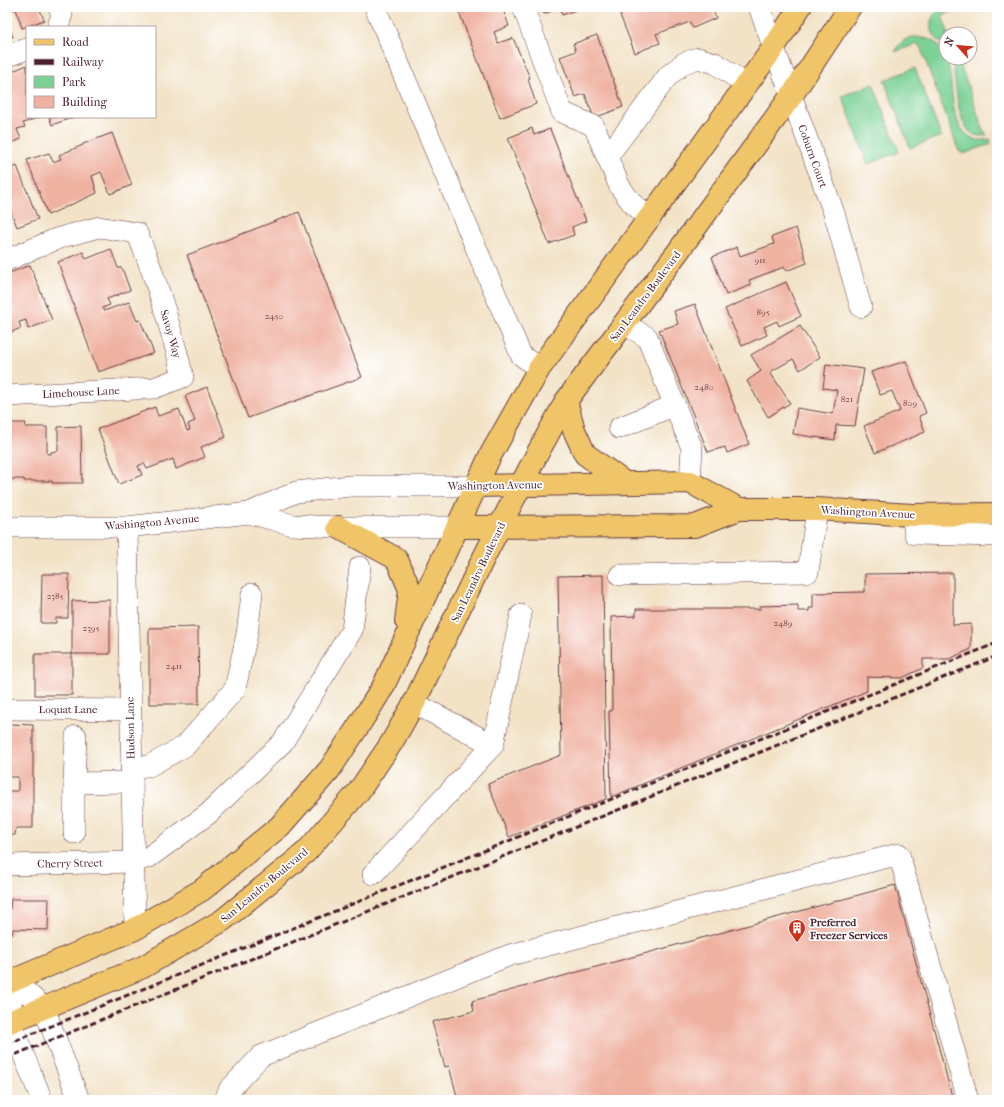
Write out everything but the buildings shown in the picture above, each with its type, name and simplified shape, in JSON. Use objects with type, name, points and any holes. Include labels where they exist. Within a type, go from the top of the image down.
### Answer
[{"type":"main road","points":[[10,981],[135,929],[202,890],[280,826],[330,768],[383,687],[443,555],[458,528],[490,456],[539,369],[650,219],[774,46],[800,7]]},
{"type":"main road","name":"San Leandro Boulevard","points":[[9,1022],[143,967],[223,920],[306,852],[359,791],[392,742],[414,703],[482,562],[566,401],[792,95],[850,7]]},
{"type":"main road","points":[[566,401],[574,430],[584,454],[625,483]]},
{"type":"main road","name":"Washington Avenue","points":[[477,486],[690,482],[739,509]]},
{"type":"main road","name":"Washington Avenue","points":[[458,528],[695,526],[739,509],[817,509],[912,515],[997,514]]},
{"type":"main road","points":[[338,527],[395,558],[398,562],[410,590],[404,639]]},
{"type":"street","points":[[58,26],[62,14],[59,7]]},
{"type":"street","points":[[375,7],[521,355],[539,369]]},
{"type":"street","points":[[523,7],[562,112],[594,126],[620,187],[632,203],[650,219]]},
{"type":"street","name":"Coburn Court","points":[[759,7],[834,213],[861,307]]},
{"type":"street","points":[[7,56],[26,49]]},
{"type":"street","points":[[607,157],[668,76],[684,63],[698,58],[715,64],[747,84]]},
{"type":"street","name":"Savoy Way","points":[[7,260],[59,238],[99,227],[137,234],[149,262],[170,327],[183,377],[154,388]]},
{"type":"street","points":[[624,324],[647,337],[692,448],[690,482]]},
{"type":"street","name":"Limehouse Lane","points":[[7,396],[154,388]]},
{"type":"street","points":[[619,428],[675,405]]},
{"type":"street","name":"Washington Avenue","points":[[7,527],[126,527],[250,513],[296,492],[350,486],[477,486]]},
{"type":"street","points":[[620,575],[808,572],[817,509]]},
{"type":"street","name":"Washington Avenue","points":[[250,513],[293,525],[458,528]]},
{"type":"street","points":[[912,515],[915,534],[997,536]]},
{"type":"street","name":"Hudson Lane","points":[[126,527],[135,929]]},
{"type":"street","name":"Cherry Street","points":[[7,865],[133,862],[149,857],[208,814],[283,742],[352,630],[360,567]]},
{"type":"street","points":[[74,783],[131,775],[185,746],[235,689],[247,634],[252,594]]},
{"type":"street","points":[[373,874],[493,745],[521,615]]},
{"type":"street","points":[[414,703],[493,745]]},
{"type":"street","name":"Loquat Lane","points":[[7,709],[130,710]]},
{"type":"street","points":[[74,832],[76,736]]},
{"type":"street","points":[[225,1100],[229,1090],[261,1056],[510,955],[899,854],[968,1100]]},
{"type":"street","points":[[10,981],[44,1008],[79,1100]]},
{"type":"street","points":[[10,981],[9,1022],[42,1100]]},
{"type":"green space","points":[[956,7],[953,11],[942,16],[946,26],[938,26],[938,40],[931,28],[931,23],[933,16],[944,8]]},
{"type":"green space","points":[[913,37],[931,40],[938,46],[938,66],[948,66],[954,111],[959,125],[972,138],[979,140],[990,139],[991,144],[963,154],[959,151],[920,46],[916,44],[895,52],[902,42]]},
{"type":"green space","points":[[961,66],[983,129],[987,135],[976,135],[968,130],[963,120],[959,107],[953,67]]},
{"type":"green space","points":[[915,68],[941,136],[910,148],[884,80]]},
{"type":"green space","points":[[873,84],[899,152],[868,164],[842,96]]},
{"type":"railway","points":[[7,1044],[997,643]]},
{"type":"railway","points":[[7,1058],[997,656]]},
{"type":"place","name":"Preferred Freezer Services","points":[[797,943]]}]
